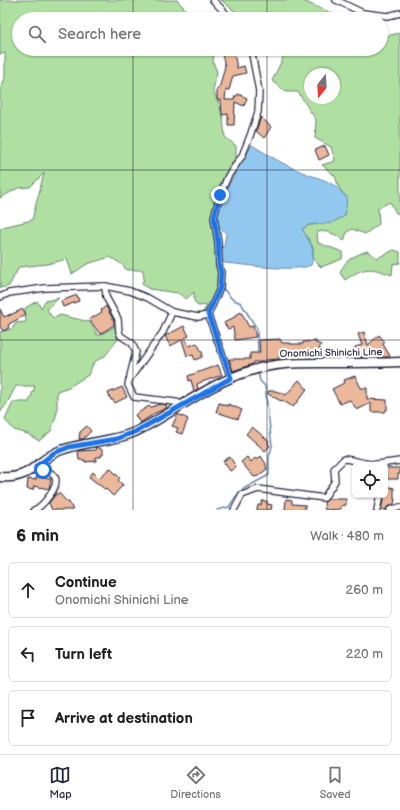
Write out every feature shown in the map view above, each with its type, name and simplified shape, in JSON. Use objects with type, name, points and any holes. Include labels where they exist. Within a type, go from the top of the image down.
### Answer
[{"type":"main road","name":"Onomichi Shinichi Line","points":[[0,477],[24,475],[54,453],[69,447],[116,439],[135,432],[231,378],[246,372],[274,364],[400,362]]},
{"type":"street","points":[[213,0],[224,12]]},
{"type":"street","points":[[336,0],[361,12]]},
{"type":"street","points":[[388,16],[400,13]]},
{"type":"street","points":[[231,378],[208,314],[220,288],[221,272],[214,217],[220,195],[228,176],[242,156],[248,143],[258,112],[259,91],[252,56]]},
{"type":"street","points":[[0,297],[9,293],[45,288],[105,286],[130,291],[172,312],[198,317],[208,314]]},
{"type":"street","points":[[105,286],[106,297],[118,320],[119,332],[121,336],[132,344],[136,352],[128,380],[128,385],[134,397],[175,402],[179,403],[181,406]]},
{"type":"street","points":[[128,380],[163,332],[172,312]]},
{"type":"street","points":[[234,510],[242,495],[258,489],[324,498],[335,481],[334,469],[344,459],[361,462]]},
{"type":"street","points":[[388,463],[400,461]]},
{"type":"street","points":[[34,510],[38,508],[56,484],[56,478],[52,473],[36,467]]},
{"type":"street","points":[[377,510],[379,498]]},
{"type":"street","points":[[390,510],[400,507]]},
{"type":"green space","points":[[0,0],[177,0],[188,12],[12,12],[12,56],[213,56],[213,62],[217,72],[213,91],[219,103],[223,118],[225,137],[236,146],[236,156],[221,182],[213,208],[213,228],[218,251],[220,276],[218,289],[214,298],[216,306],[211,312],[203,312],[207,305],[198,306],[194,301],[194,292],[186,299],[178,293],[149,289],[142,284],[144,278],[143,270],[126,270],[123,265],[110,257],[87,264],[72,274],[67,259],[47,264],[19,267],[9,286],[0,288],[0,229],[32,220],[44,173],[30,187],[18,188],[0,198],[0,91],[5,78],[5,53],[0,54]]},
{"type":"green space","points":[[221,0],[301,0],[329,12],[236,12]]},
{"type":"green space","points":[[400,33],[400,214],[396,213],[390,202],[378,208],[379,224],[365,234],[352,229],[347,232],[344,241],[331,233],[317,232],[318,243],[343,252],[342,259],[321,267],[313,259],[313,247],[302,229],[309,225],[331,223],[347,198],[339,188],[335,176],[322,165],[335,161],[331,147],[315,138],[316,120],[306,104],[340,104],[340,68],[304,68],[304,101],[298,92],[286,92],[272,81],[283,58],[282,56],[388,56],[388,36]]},
{"type":"green space","points":[[394,250],[400,252],[400,263],[393,264],[392,275],[378,270],[368,269],[358,272],[345,280],[340,273],[347,261],[367,251],[377,258]]},
{"type":"green space","points":[[59,298],[47,309],[51,316],[54,318],[60,315],[90,322],[98,336],[117,325],[116,336],[118,339],[105,356],[94,362],[88,375],[69,387],[57,391],[57,413],[51,431],[39,441],[28,434],[14,430],[5,420],[13,402],[29,402],[35,386],[16,386],[0,413],[0,332],[12,329],[16,323],[26,322],[25,308],[37,301],[41,308],[45,301]]},
{"type":"water","points":[[252,145],[289,166],[331,183],[347,198],[345,216],[331,223],[309,225],[302,229],[310,242],[313,254],[311,265],[304,267],[282,268],[224,263],[219,252],[224,246],[226,233],[219,227],[217,219],[219,209],[235,173]]},
{"type":"building","points":[[222,56],[234,56],[237,68],[244,66],[246,73],[233,76],[229,90],[226,90],[225,100],[234,100],[235,96],[238,94],[247,98],[244,106],[235,102],[234,125],[228,125],[228,114],[222,115],[221,100],[217,100],[217,89],[219,89],[225,66]]},
{"type":"building","points":[[261,117],[271,127],[264,138],[256,131]]},
{"type":"building","points":[[325,146],[329,155],[319,160],[315,150]]},
{"type":"building","points":[[77,295],[79,301],[63,307],[61,301]]},
{"type":"building","points":[[106,306],[114,321],[114,325],[100,334],[90,319],[102,312],[101,310]]},
{"type":"building","points":[[0,309],[4,317],[23,309],[26,315],[9,324],[9,328],[3,331],[0,327]]},
{"type":"building","points":[[241,312],[249,327],[253,326],[256,337],[235,340],[233,327],[228,329],[224,323]]},
{"type":"building","points":[[184,326],[189,336],[185,338],[189,346],[197,343],[203,354],[202,357],[195,360],[193,355],[187,356],[182,340],[170,346],[165,336]]},
{"type":"building","points":[[364,332],[368,345],[379,335],[385,342],[383,344],[390,356],[355,357],[353,349],[362,345],[358,334]]},
{"type":"building","points":[[280,339],[282,343],[290,344],[303,344],[303,342],[316,341],[316,343],[321,345],[319,349],[322,350],[321,356],[317,355],[307,357],[307,354],[279,354],[279,359],[254,362],[253,364],[233,371],[229,359],[250,359],[250,353],[260,353],[259,340]]},
{"type":"building","points":[[218,365],[222,375],[197,384],[198,389],[194,391],[191,380],[189,381],[188,376]]},
{"type":"building","points":[[355,376],[361,388],[367,388],[367,399],[387,400],[387,410],[385,412],[371,412],[371,403],[357,410],[350,400],[340,404],[332,389],[345,382],[344,380]]},
{"type":"building","points":[[299,380],[307,389],[293,407],[268,394],[268,391],[276,391],[286,395]]},
{"type":"building","points":[[122,387],[127,397],[115,403],[111,400],[108,393]]},
{"type":"building","points":[[219,403],[228,406],[228,404],[242,410],[238,419],[216,412]]},
{"type":"building","points":[[160,404],[166,405],[167,408],[155,413],[140,423],[135,415],[149,406],[151,407]]},
{"type":"building","points":[[178,414],[188,419],[182,434],[176,432],[178,428],[172,426]]},
{"type":"building","points":[[87,426],[91,431],[83,439],[79,439],[80,432]]},
{"type":"building","points":[[252,427],[269,441],[268,443],[270,446],[265,451],[246,434]]},
{"type":"building","points":[[97,447],[103,450],[103,455],[101,455],[101,457],[96,457],[96,461],[85,462],[85,460],[79,460],[78,451],[96,450]]},
{"type":"building","points":[[261,456],[267,469],[258,476],[254,477],[241,462],[247,457],[251,462],[255,458],[257,460]]},
{"type":"building","points":[[230,457],[236,467],[230,471],[223,461]]},
{"type":"building","points":[[110,468],[120,478],[118,480],[123,485],[113,496],[89,477],[93,472],[99,478]]},
{"type":"building","points":[[388,468],[400,468],[398,479],[388,479]]},
{"type":"building","points":[[36,477],[51,479],[49,489],[34,486],[33,490],[27,489],[28,479],[36,480]]},
{"type":"building","points":[[388,486],[394,488],[394,504],[387,507],[386,510],[381,510],[384,498],[388,498]]},
{"type":"building","points":[[59,493],[67,502],[69,502],[73,510],[52,510],[49,503],[55,495]]},
{"type":"building","points":[[286,499],[292,500],[292,504],[305,505],[305,510],[285,510]]},
{"type":"building","points":[[328,499],[346,499],[346,505],[341,506],[341,509],[325,510],[324,502]]},
{"type":"building","points":[[262,501],[267,501],[267,504],[272,505],[271,510],[257,510],[258,505],[261,505]]},
{"type":"waterway","points":[[222,287],[232,299],[241,303],[257,329],[258,353]]},
{"type":"waterway","points":[[217,510],[229,507],[239,492],[269,475],[269,457],[272,446],[265,386],[260,381],[258,371]]},
{"type":"route","points":[[43,470],[36,467],[54,453],[69,447],[116,439],[135,432],[231,378],[208,314],[220,288],[221,272],[214,217],[220,195]]}]
